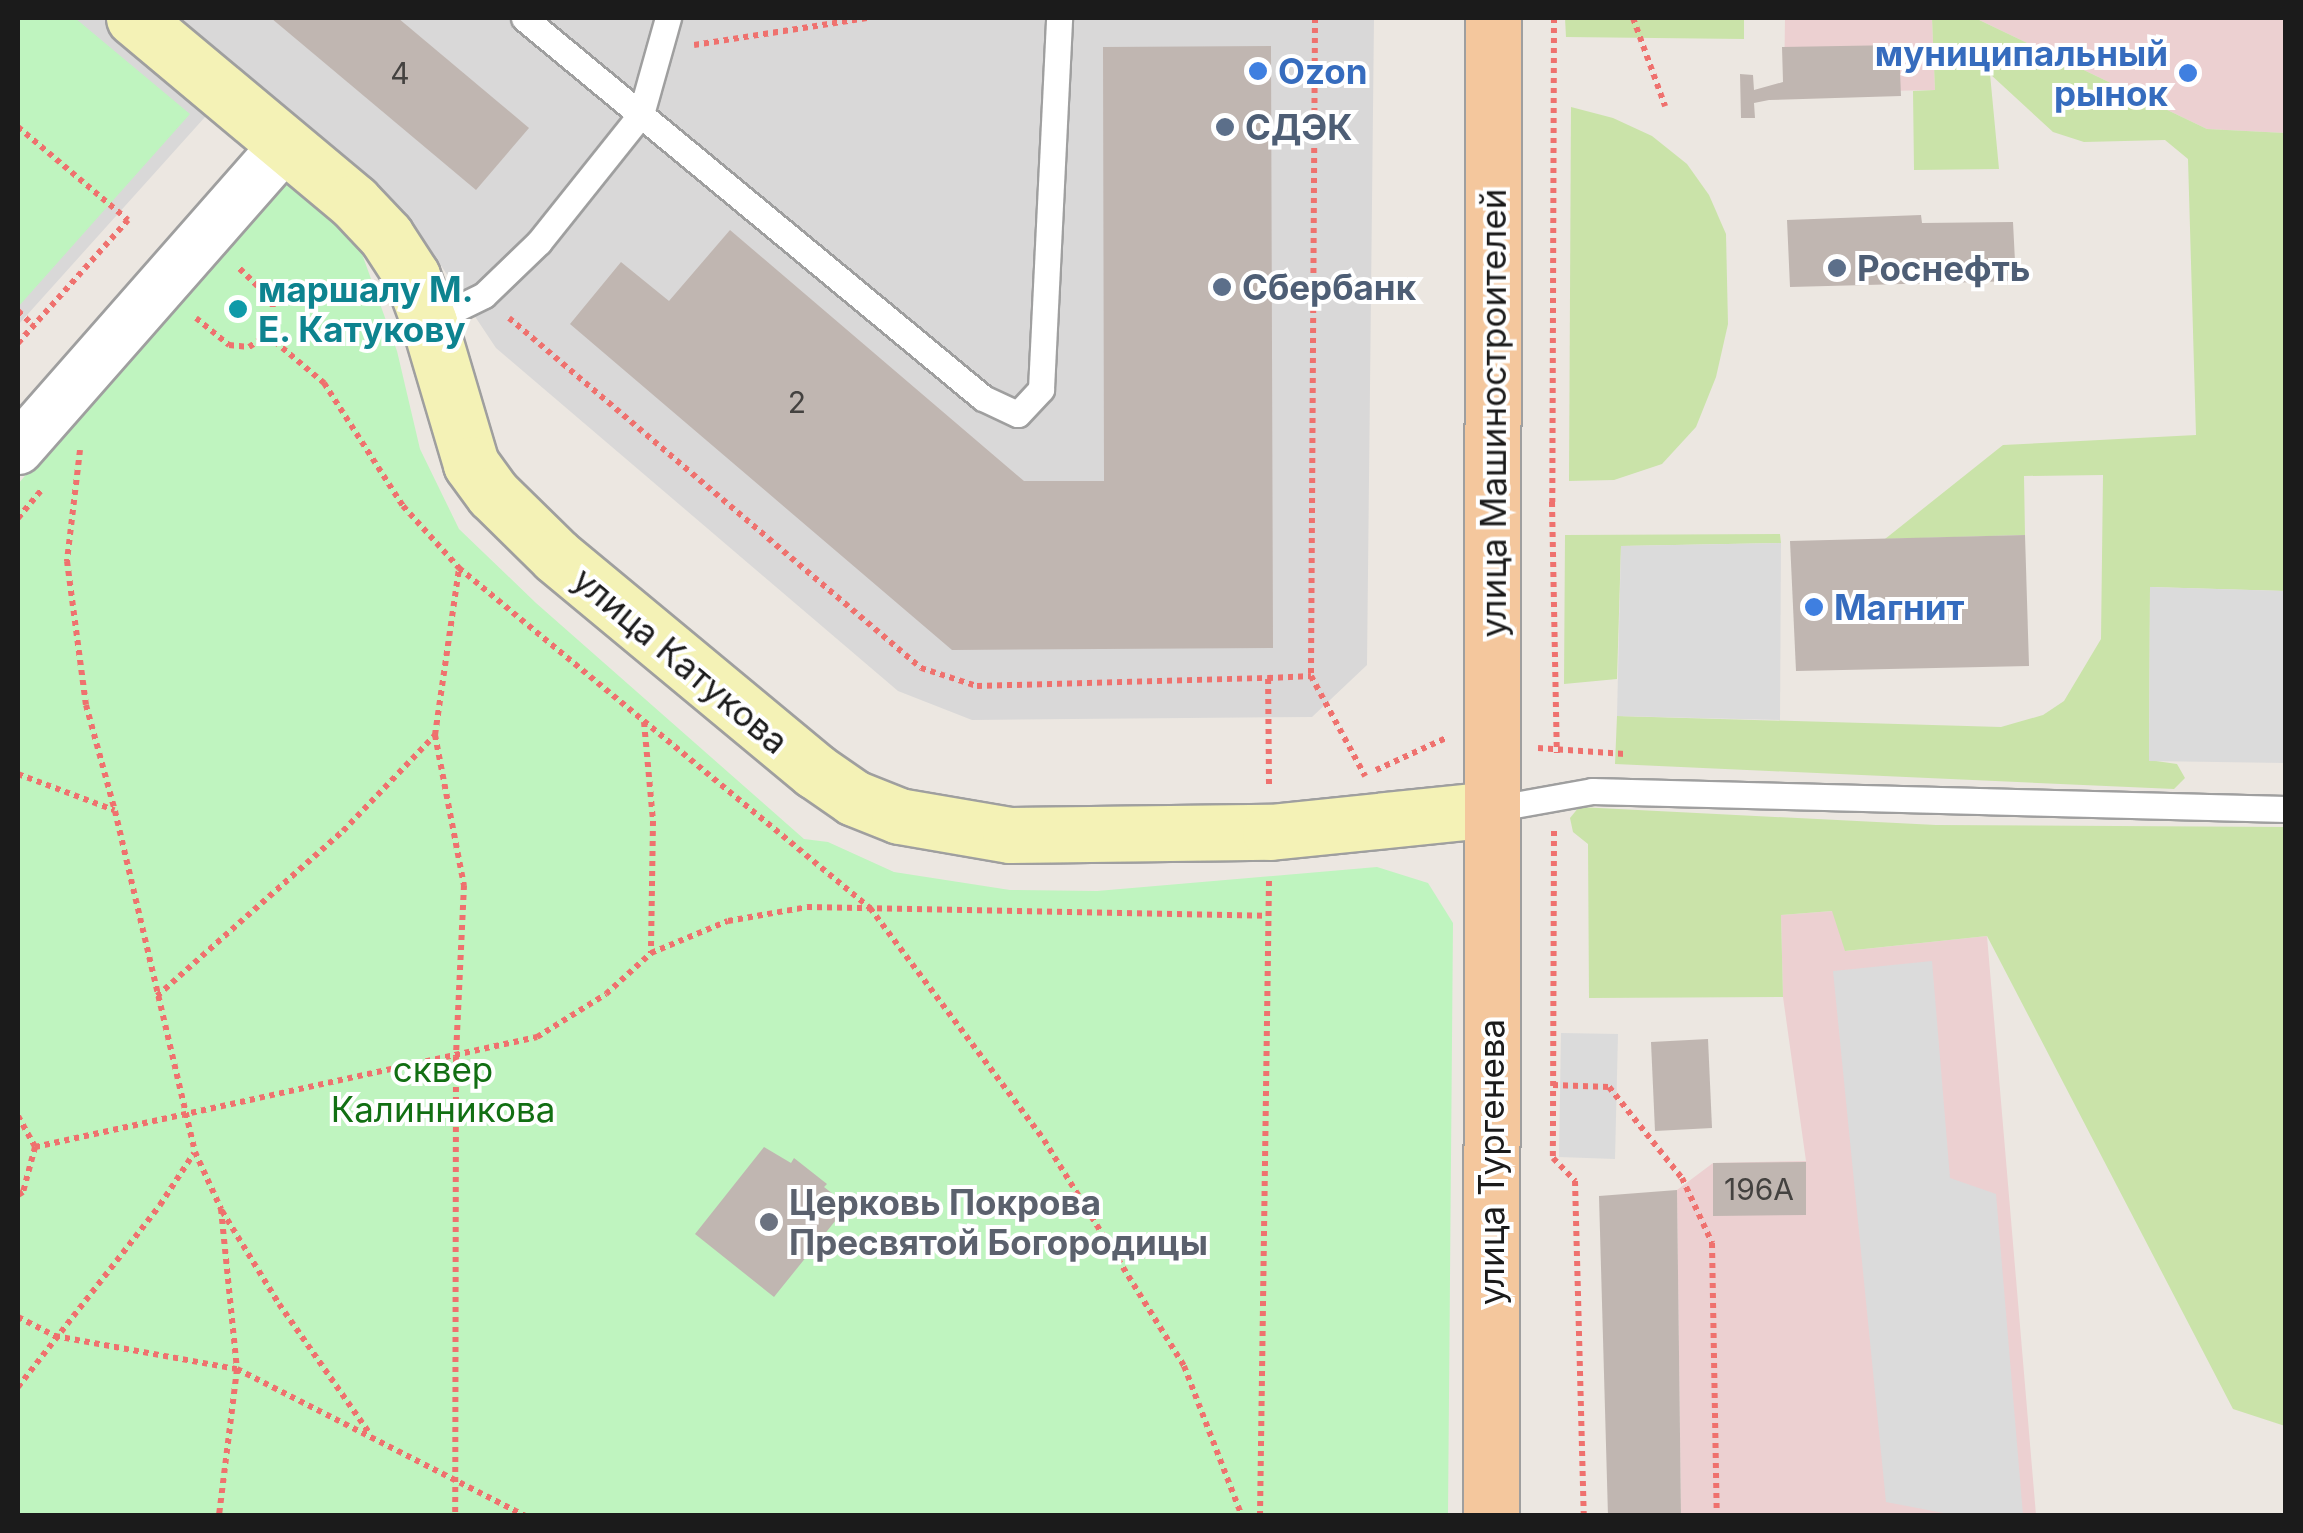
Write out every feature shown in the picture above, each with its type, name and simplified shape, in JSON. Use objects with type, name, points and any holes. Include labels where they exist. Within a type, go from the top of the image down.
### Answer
[{"type":"main road","name":"улица Машиностроителей","points":[[1492,809],[1494,18]]},
{"type":"main road","name":"улица Тургенева","points":[[1490,1516],[1492,809]]},
{"type":"street","name":"улица Катукова","points":[[134,18],[354,202],[386,236],[412,276],[471,464],[493,494],[556,556],[814,772],[854,798],[899,816],[1010,835],[1270,832],[1492,809]]},
{"type":"street","points":[[18,449],[285,145]]},
{"type":"lane","points":[[524,18],[983,398],[1018,414],[1040,389],[1059,18]]},
{"type":"lane","points":[[429,322],[484,295],[539,242],[641,114],[668,18]]},
{"type":"lane","points":[[1492,809],[1592,790],[2286,809]]},
{"type":"path","points":[[658,51],[866,18]]},
{"type":"path","points":[[1315,18],[1311,676],[1365,776],[1442,738],[1636,754]]},
{"type":"path","points":[[1633,18],[1665,106]]},
{"type":"path","points":[[18,128],[128,220],[18,343]]},
{"type":"path","points":[[196,318],[229,345],[249,347],[267,335],[274,317],[272,300],[239,268]]},
{"type":"path","points":[[484,295],[921,668],[977,686],[1311,676]]},
{"type":"path","points":[[18,311],[33,326]]},
{"type":"path","points":[[267,335],[324,382],[402,506],[459,568],[870,908],[1044,1140],[1184,1366],[1242,1516]]},
{"type":"path","points":[[80,445],[67,562],[86,705],[115,810],[195,1152],[221,1208],[279,1304],[370,1435]]},
{"type":"path","points":[[455,1516],[456,1057],[464,885],[435,735],[459,568]]},
{"type":"path","points":[[1260,1516],[1270,832],[1268,678]]},
{"type":"path","points":[[644,722],[653,821],[651,953]]},
{"type":"path","points":[[158,996],[343,832],[435,735]]},
{"type":"path","points":[[18,774],[115,810]]},
{"type":"path","points":[[35,1147],[537,1037],[606,994],[651,953],[728,920],[807,907],[1267,916]]},
{"type":"path","points":[[1553,1085],[1609,1088],[1682,1178],[1712,1243],[1716,1516]]},
{"type":"path","points":[[18,1116],[35,1147],[23,1192],[18,1195]]},
{"type":"path","points":[[18,1387],[160,1205],[195,1152]]},
{"type":"path","points":[[219,1516],[238,1369],[221,1208]]},
{"type":"path","points":[[18,1317],[55,1336],[238,1369],[526,1516]]},
{"type":"shaded area","points":[[18,18],[1374,18],[1367,665],[1312,717],[972,720],[898,691],[496,348],[422,237],[241,77],[18,325]]},
{"type":"shaded area","name":"муниципальный рынок","points":[[1785,18],[1932,18],[1935,90],[1784,93]]},
{"type":"shaded area","name":"муниципальный рынок","points":[[1975,18],[2285,18],[2285,133],[2207,129]]},
{"type":"shaded area","points":[[1781,543],[1780,720],[1617,716],[1621,546]]},
{"type":"shaded area","points":[[2150,587],[2285,591],[2285,763],[2149,761]]},
{"type":"shaded area","points":[[1833,911],[1846,951],[1987,936],[2036,1515],[1681,1515],[1677,1190],[1713,1163],[1806,1161],[1783,997],[1781,915]]},
{"type":"shaded area","points":[[1932,961],[1950,1178],[1996,1194],[2023,1515],[1954,1515],[1886,1502],[1833,971]]},
{"type":"shaded area","points":[[1561,1033],[1618,1034],[1615,1159],[1559,1157]]},
{"type":"green space","points":[[18,18],[75,18],[190,114],[18,307]]},
{"type":"green space","points":[[1565,18],[1744,18],[1744,39],[1566,37]]},
{"type":"green space","points":[[1932,18],[1975,18],[2207,129],[2285,133],[2285,591],[2150,587],[2149,760],[2177,764],[2185,778],[2174,789],[1615,764],[1617,716],[2001,727],[2043,715],[2064,701],[2101,639],[2103,475],[2024,476],[2025,535],[1885,539],[2003,445],[2196,435],[2188,159],[2165,140],[2084,142],[2053,132],[1990,74],[1999,169],[1914,170],[1913,91],[1935,90]]},
{"type":"green space","points":[[1571,107],[1613,118],[1652,136],[1687,164],[1709,195],[1726,234],[1728,324],[1716,377],[1696,427],[1662,464],[1614,480],[1569,481]]},
{"type":"green space","name":"сквер Калинникова","points":[[287,178],[357,240],[397,351],[420,449],[459,529],[536,603],[804,839],[828,842],[894,872],[1010,890],[1097,891],[1377,867],[1428,883],[1453,923],[1448,1515],[18,1516],[18,484],[197,275]]},
{"type":"green space","points":[[1780,534],[1781,543],[1621,546],[1617,679],[1564,684],[1565,535]]},
{"type":"green space","points":[[1579,807],[1936,825],[2285,827],[2285,1426],[2233,1409],[1987,936],[1845,951],[1832,911],[1781,915],[1783,997],[1589,998],[1588,844],[1573,832],[1570,818]]},
{"type":"building","points":[[271,18],[398,18],[529,128],[476,190]]},
{"type":"building","points":[[1899,45],[1901,96],[1769,100],[1754,103],[1755,118],[1741,118],[1740,74],[1753,75],[1754,90],[1783,82],[1782,47]]},
{"type":"building","points":[[1271,46],[1273,648],[952,650],[570,324],[621,262],[669,301],[730,230],[1024,481],[1104,481],[1103,47]]},
{"type":"building","points":[[1921,215],[1922,223],[2013,222],[2016,281],[1790,287],[1787,220]]},
{"type":"building","points":[[2025,535],[2029,666],[1796,671],[1790,541]]},
{"type":"building","points":[[1708,1039],[1712,1128],[1655,1131],[1651,1042]]},
{"type":"building","name":"Церковь Покрова Пресвятой Богородицы","points":[[764,1147],[791,1163],[794,1158],[827,1184],[824,1187],[842,1201],[838,1205],[844,1210],[774,1297],[695,1234]]},
{"type":"building","points":[[1806,1162],[1806,1215],[1713,1216],[1713,1163]]},
{"type":"building","points":[[1677,1190],[1681,1516],[1608,1516],[1599,1196]]},
{"type":"place","name":"Ozon","points":[[1258,71]]},
{"type":"place","name":"муниципальный рынок","points":[[2188,73]]},
{"type":"place","name":"СДЭК","points":[[1225,127]]},
{"type":"place","name":"Роснефть","points":[[1837,268]]},
{"type":"place","name":"Сбербанк","points":[[1222,287]]},
{"type":"place","name":"маршалу М. Е. Катукову","points":[[238,309]]},
{"type":"place","name":"Магнит","points":[[1814,607]]},
{"type":"place","name":"Церковь Покрова Пресвятой Богородицы","points":[[769,1222]]}]
